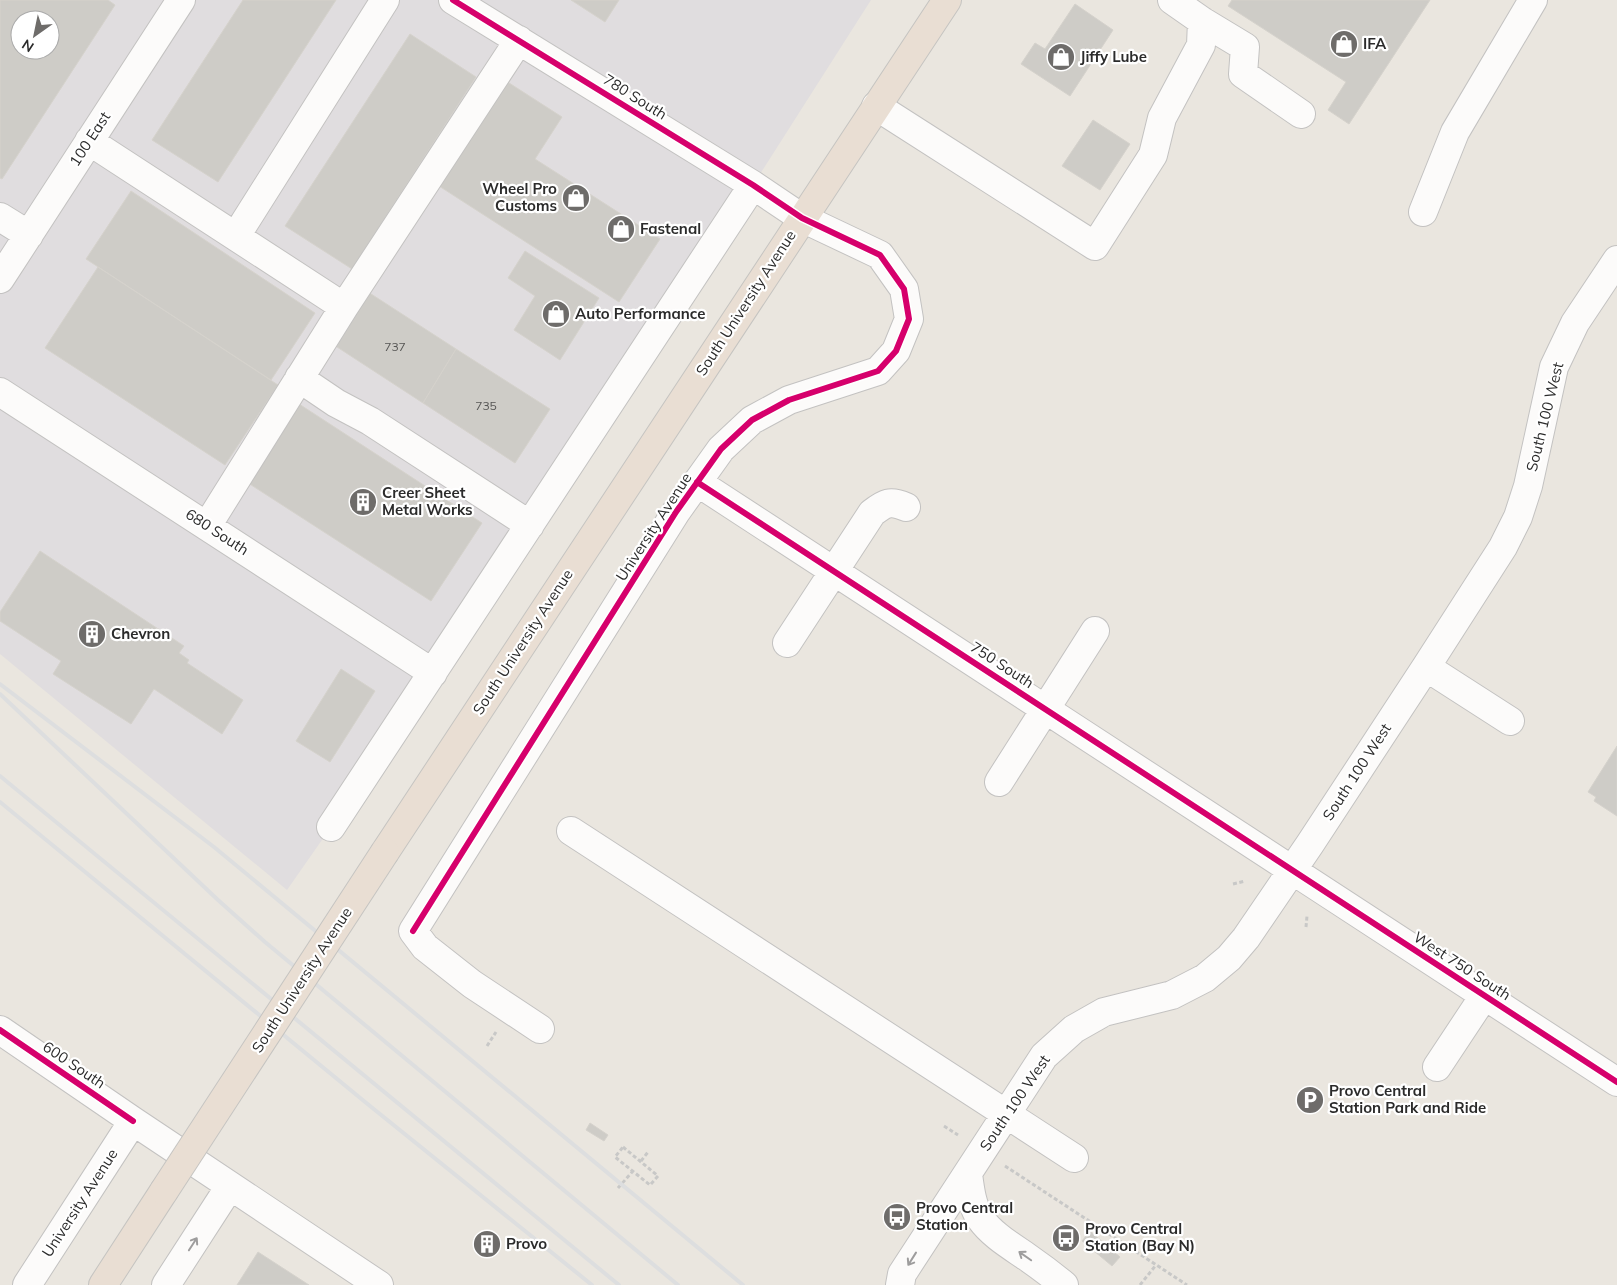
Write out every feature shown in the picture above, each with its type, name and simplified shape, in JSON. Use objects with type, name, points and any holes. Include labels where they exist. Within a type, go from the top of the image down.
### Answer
[{"type":"highway","name":"South University Avenue","points":[[103,1285],[385,852],[947,0]]},
{"type":"street","name":"100 East","points":[[0,279],[181,0]]},
{"type":"street","points":[[236,236],[384,0]]},
{"type":"street","name":"780 South","points":[[453,0],[753,185],[802,218]]},
{"type":"street","points":[[1172,0],[1245,47],[1243,74],[1301,114]]},
{"type":"street","points":[[1422,212],[1455,132],[1532,0]]},
{"type":"street","points":[[876,106],[1095,246],[1153,155],[1162,118],[1201,45],[1202,21]]},
{"type":"street","points":[[207,526],[344,307],[519,40]]},
{"type":"street","points":[[90,141],[344,307]]},
{"type":"street","points":[[331,827],[753,185]]},
{"type":"street","points":[[0,217],[29,235]]},
{"type":"street","name":"University Avenue","points":[[540,1029],[472,984],[425,947],[413,931],[676,512],[721,449],[752,420],[789,400],[878,371],[896,351],[909,320],[904,289],[880,255],[802,218]]},
{"type":"street","name":"South 100 West","points":[[900,1285],[902,1274],[1044,1056],[1074,1029],[1104,1012],[1172,995],[1205,978],[1229,958],[1246,938],[1426,668],[1503,547],[1518,517],[1528,486],[1554,367],[1576,323],[1617,260]]},
{"type":"street","points":[[299,378],[530,525]]},
{"type":"street","name":"680 South","points":[[0,392],[433,673]]},
{"type":"street","name":"750 South","points":[[697,482],[1292,870]]},
{"type":"street","points":[[787,643],[872,513],[884,504],[897,503],[906,507]]},
{"type":"street","points":[[999,782],[1095,631]]},
{"type":"street","points":[[1426,668],[1510,721]]},
{"type":"street","points":[[571,831],[1074,1158]]},
{"type":"street","name":"West 750 South","points":[[1292,870],[1617,1082]]},
{"type":"street","points":[[1437,1067],[1484,996]]},
{"type":"street","name":"600 South","points":[[0,1030],[379,1285]]},
{"type":"street","name":"University Avenue","points":[[28,1285],[133,1121]]},
{"type":"street","points":[[968,1174],[971,1196],[979,1217],[989,1229],[1064,1285]]},
{"type":"street","points":[[166,1285],[230,1186]]},
{"type":"path","points":[[1233,884],[1245,881]]},
{"type":"path","points":[[1306,927],[1307,916]]},
{"type":"path","points":[[944,1126],[965,1140]]},
{"type":"path","points":[[623,1147],[658,1176],[650,1185],[633,1171],[615,1157],[623,1147]]},
{"type":"path","points":[[640,1162],[648,1152]]},
{"type":"path","points":[[998,1162],[1186,1285]]},
{"type":"path","points":[[618,1188],[633,1171]]},
{"type":"path","points":[[1140,1285],[1156,1265]]},
{"type":"shaded area","points":[[0,0],[871,0],[753,185],[331,827],[287,890],[0,654]]},
{"type":"building","points":[[0,0],[108,0],[115,5],[2,179],[0,178]]},
{"type":"building","points":[[243,0],[336,0],[218,182],[152,140]]},
{"type":"building","points":[[571,0],[619,0],[605,22]]},
{"type":"building","name":"IFA","points":[[1232,0],[1430,0],[1349,124],[1328,110],[1346,82],[1228,6]]},
{"type":"building","name":"Jiffy Lube","points":[[1075,4],[1113,30],[1070,96],[1021,64],[1035,43],[1045,49]]},
{"type":"building","points":[[410,34],[476,77],[352,269],[285,226]]},
{"type":"building","points":[[506,81],[562,117],[535,159],[660,239],[619,302],[439,186]]},
{"type":"building","points":[[1093,120],[1130,144],[1100,190],[1062,166]]},
{"type":"building","points":[[131,191],[315,313],[271,380],[86,259]]},
{"type":"building","name":"Auto Performance","points":[[525,251],[599,298],[560,360],[514,330],[535,296],[508,278]]},
{"type":"building","points":[[98,267],[278,385],[225,465],[45,348]]},
{"type":"building","points":[[368,292],[456,349],[423,403],[334,345]]},
{"type":"building","points":[[456,349],[550,409],[515,463],[423,403]]},
{"type":"building","name":"Creer Sheet Metal Works","points":[[296,402],[482,523],[431,601],[245,481]]},
{"type":"building","name":"Chevron","points":[[40,551],[184,646],[179,653],[189,660],[187,663],[243,700],[222,734],[154,689],[131,724],[53,674],[61,661],[0,621],[0,612]]},
{"type":"building","points":[[341,669],[375,691],[330,762],[296,741]]},
{"type":"building","points":[[1617,746],[1617,816],[1594,801],[1596,797],[1588,792]]},
{"type":"building","points":[[590,1123],[608,1135],[604,1141],[586,1130]]},
{"type":"building","points":[[1090,1231],[1120,1257],[1112,1266],[1082,1241]]},
{"type":"building","name":"Provo","points":[[486,1239],[497,1248],[491,1256],[480,1248]]},
{"type":"building","points":[[258,1252],[309,1285],[237,1285]]},
{"type":"railway","points":[[0,684],[214,847],[743,1285]]},
{"type":"railway","points":[[0,694],[265,942],[678,1285]]},
{"type":"railway","points":[[0,776],[619,1285]]},
{"type":"railway","points":[[0,802],[370,1106],[592,1285]]},
{"type":"cycle path","points":[[413,931],[676,512],[721,449],[752,420],[789,400],[878,371],[896,351],[909,319],[904,289],[880,255],[802,218],[753,185],[453,0]]},
{"type":"cycle path","points":[[697,482],[1617,1082]]},
{"type":"cycle path","points":[[0,1030],[133,1121]]},
{"type":"place","name":"IFA","points":[[1344,44]]},
{"type":"place","name":"Jiffy Lube","points":[[1061,57]]},
{"type":"place","name":"Wheel Pro Customs","points":[[576,198]]},
{"type":"place","name":"Fastenal","points":[[621,229]]},
{"type":"place","name":"Auto Performance","points":[[556,314]]},
{"type":"place","name":"Creer Sheet Metal Works","points":[[363,502]]},
{"type":"place","name":"Chevron","points":[[92,634]]},
{"type":"place","name":"Provo Central Station Park and Ride","points":[[1310,1100]]},
{"type":"place","name":"Provo Central Station","points":[[897,1217]]},
{"type":"place","name":"Provo Central Station (Bay N)","points":[[1066,1238]]},
{"type":"place","name":"Provo","points":[[487,1244]]}]
